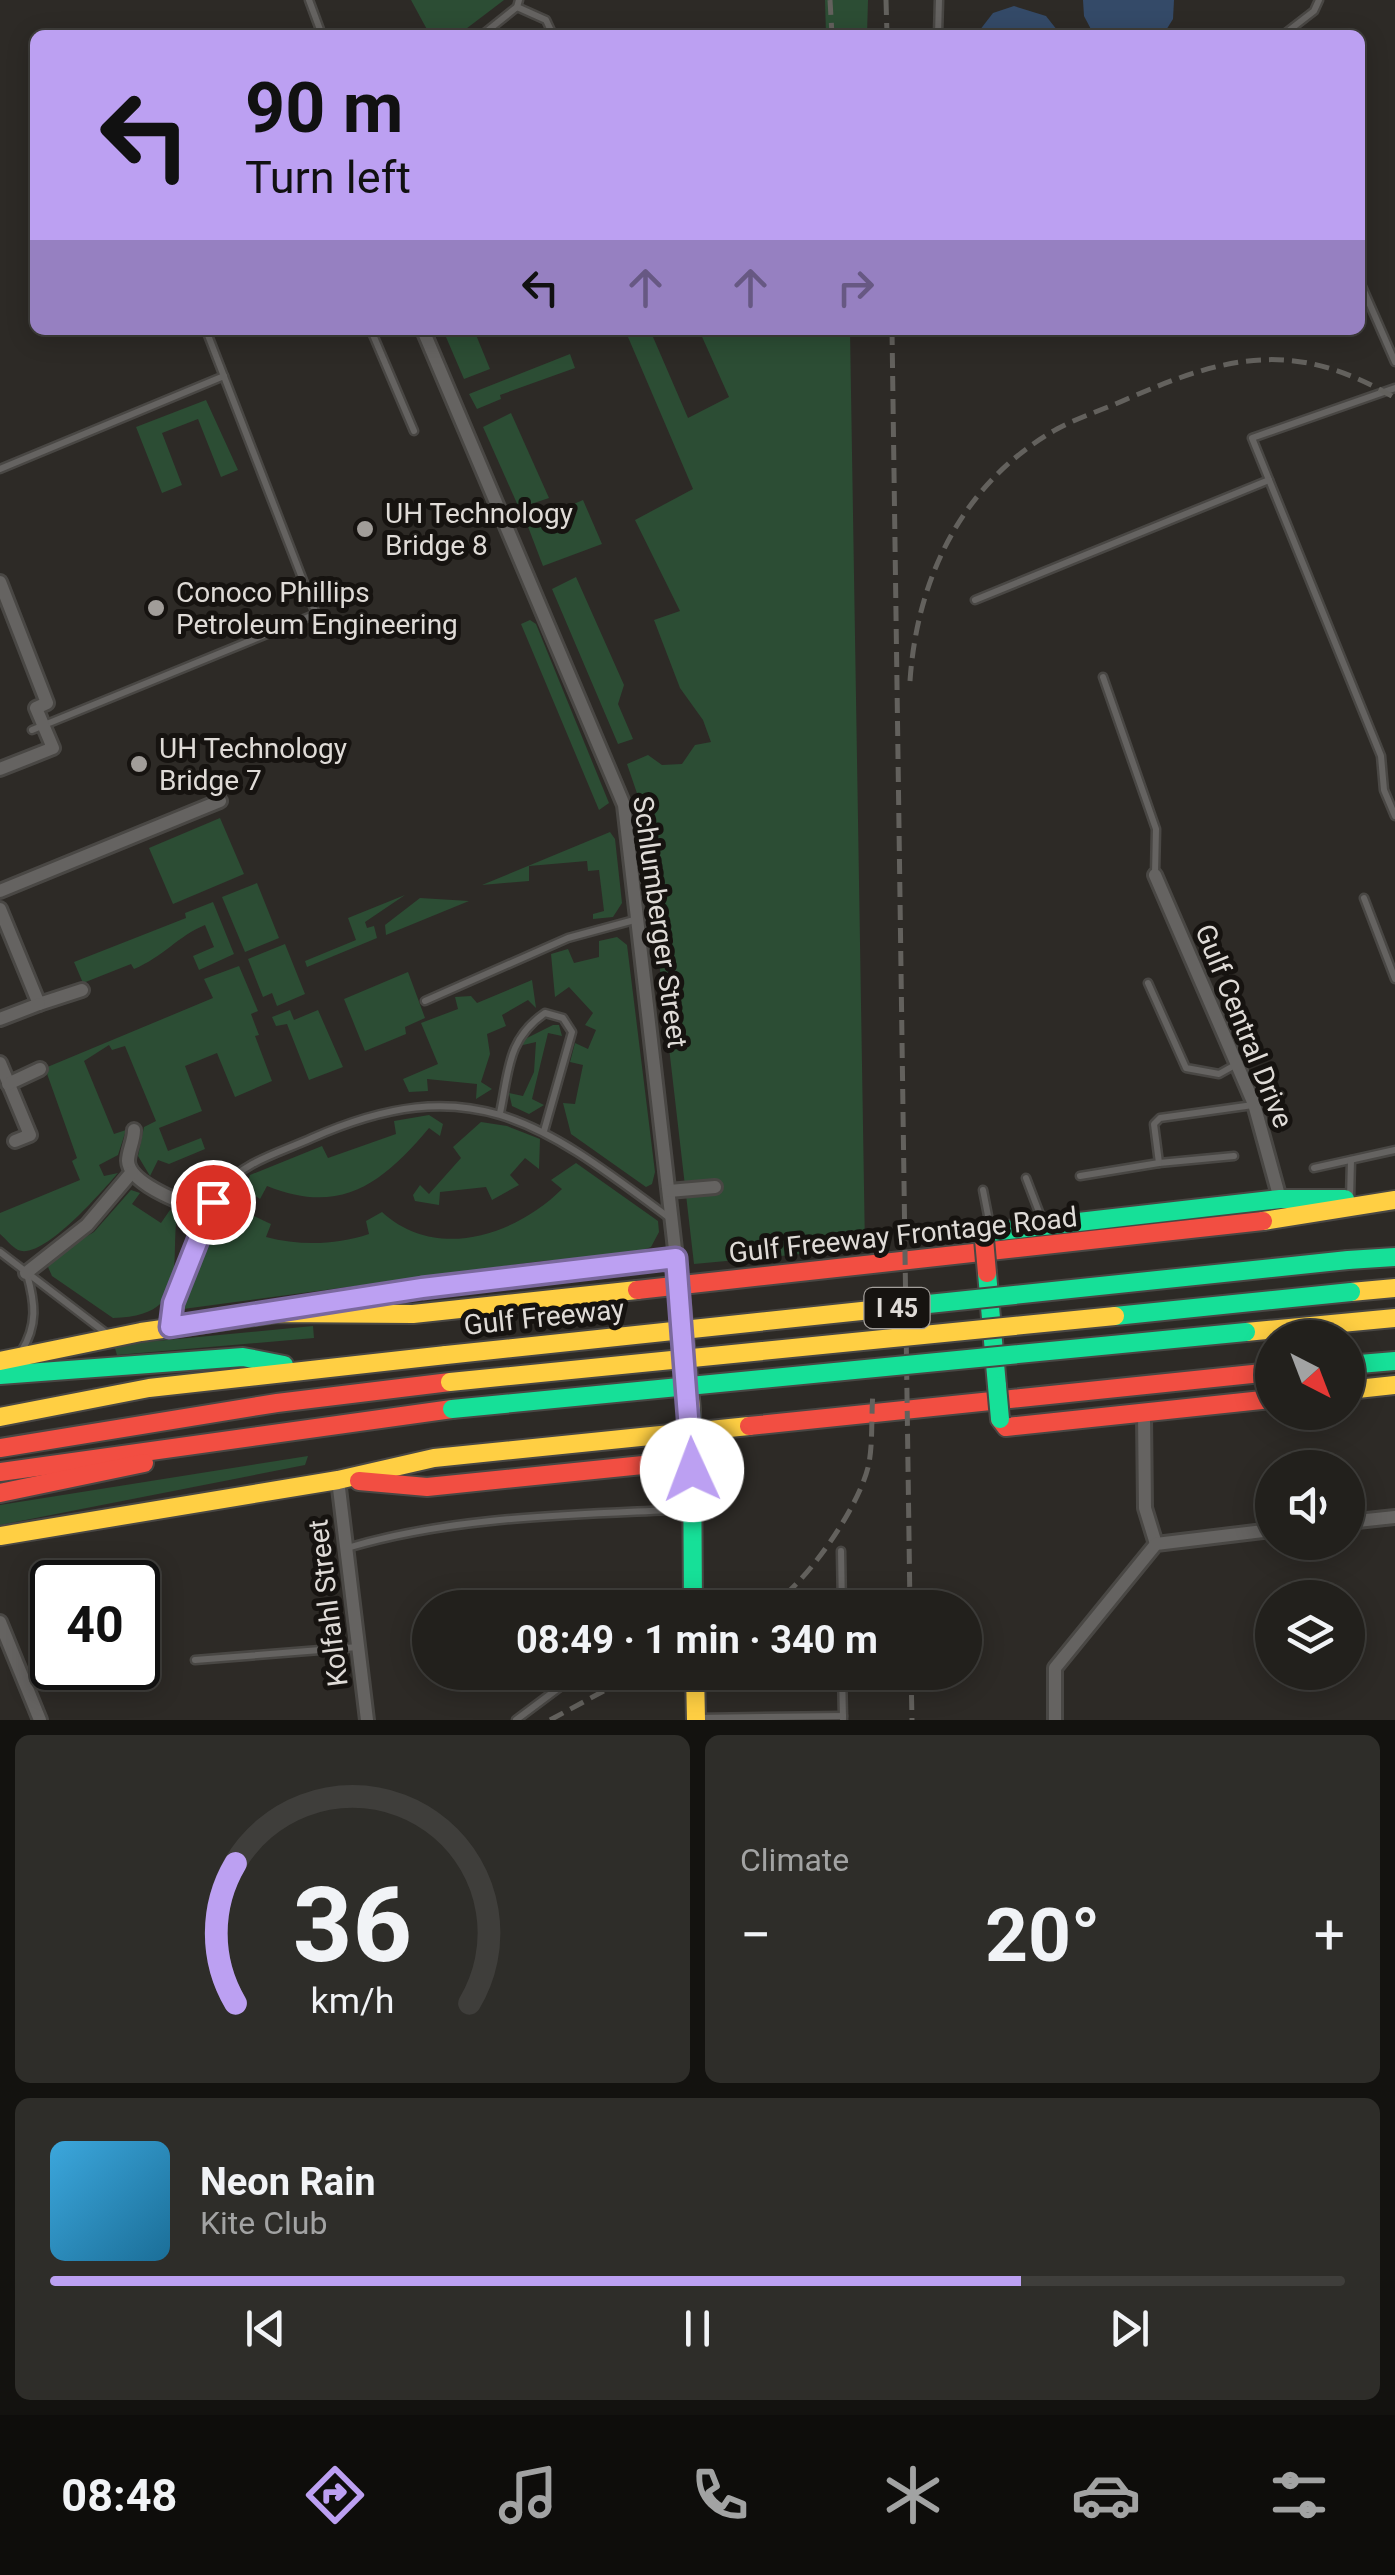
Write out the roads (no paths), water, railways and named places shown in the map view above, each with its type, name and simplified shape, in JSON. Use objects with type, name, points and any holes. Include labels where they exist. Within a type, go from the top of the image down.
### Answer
[{"type":"main road","points":[[1255,1401],[1006,1427],[1000,1419],[987,1273],[988,1236],[1280,1199],[1350,1203],[1395,1199]]},
{"type":"main road","name":"Gulf Freeway Frontage Road","points":[[9,1359],[170,1327],[276,1313],[414,1314],[1194,1232],[1350,1203]]},
{"type":"main road","name":"Gulf Freeway","points":[[0,1417],[149,1388],[1395,1257]]},
{"type":"main road","points":[[276,1313],[422,1288],[677,1264],[691,1410],[693,1590]]},
{"type":"main road","name":"Gulf Freeway","points":[[0,1448],[277,1403],[450,1382],[1395,1288]]},
{"type":"main road","name":"I 45","points":[[0,1472],[377,1416],[1395,1318]]},
{"type":"main road","points":[[0,1374],[243,1357],[308,1370]]},
{"type":"main road","points":[[1365,1364],[1395,1361]]},
{"type":"main road","points":[[0,1536],[338,1480],[434,1458],[1255,1374]]},
{"type":"main road","points":[[1365,1388],[1395,1385]]},
{"type":"main road","points":[[0,1492],[377,1416]]},
{"type":"main road","points":[[338,1480],[427,1486],[692,1455]]},
{"type":"main road","points":[[695,1690],[696,1719]]},
{"type":"street","name":"Schlumberger Street","points":[[426,335],[624,804],[677,1264]]},
{"type":"street","points":[[0,582],[47,702],[36,708],[38,728],[53,748],[0,769]]},
{"type":"street","points":[[0,891],[220,801]]},
{"type":"street","name":"Gulf Central Drive","points":[[1155,875],[1254,1104],[1280,1199]]},
{"type":"street","points":[[0,909],[39,1004]]},
{"type":"street","points":[[0,1020],[82,990]]},
{"type":"street","points":[[0,1064],[30,1135],[15,1141]]},
{"type":"street","points":[[8,1084],[40,1069]]},
{"type":"street","points":[[134,1130],[128,1162],[132,1172],[155,1190],[207,1213]]},
{"type":"street","points":[[26,1272],[87,1224],[132,1172]]},
{"type":"street","points":[[669,1191],[715,1187]]},
{"type":"street","points":[[170,1327],[173,1303],[207,1213],[220,1190]]},
{"type":"street","points":[[1144,1414],[1146,1508],[1156,1544]]},
{"type":"street","name":"Kolfahl Street","points":[[338,1480],[367,1720]]},
{"type":"street","points":[[1365,1520],[1395,1517]]},
{"type":"street","points":[[1054,1720],[1055,1668],[1156,1544],[1255,1532]]},
{"type":"street","points":[[0,1622],[40,1720]]},
{"type":"lane","points":[[309,0],[320,30]]},
{"type":"lane","points":[[938,30],[940,0]]},
{"type":"lane","points":[[1290,30],[1314,12],[1319,0]]},
{"type":"lane","points":[[488,30],[518,4],[546,20],[550,30]]},
{"type":"lane","points":[[1365,293],[1395,362]]},
{"type":"lane","points":[[38,728],[316,614],[208,335]]},
{"type":"lane","points":[[373,335],[414,430]]},
{"type":"lane","points":[[0,469],[224,376]]},
{"type":"lane","points":[[1395,388],[1252,438],[1381,756],[1384,790],[1395,816]]},
{"type":"lane","points":[[975,600],[1269,480]]},
{"type":"lane","points":[[1103,677],[1156,829],[1155,875]]},
{"type":"lane","points":[[1364,898],[1395,978]]},
{"type":"lane","points":[[426,1001],[568,938],[639,919]]},
{"type":"lane","points":[[1148,983],[1186,1068],[1219,1074],[1236,1064]]},
{"type":"lane","points":[[500,1114],[513,1048],[523,1028],[545,1013],[564,1018],[572,1032],[544,1131]]},
{"type":"lane","points":[[1159,1163],[1154,1124],[1160,1118],[1254,1104]]},
{"type":"lane","points":[[220,1190],[241,1168],[371,1114],[417,1106],[500,1114],[544,1131],[563,1140],[672,1220]]},
{"type":"lane","points":[[1314,1168],[1395,1150]]},
{"type":"lane","points":[[1080,1176],[1234,1156]]},
{"type":"lane","points":[[1350,1203],[1351,1160]]},
{"type":"lane","points":[[1026,1178],[1045,1226]]},
{"type":"lane","points":[[983,1190],[988,1236]]},
{"type":"lane","points":[[0,1252],[112,1338]]},
{"type":"lane","points":[[9,1359],[31,1336],[35,1316],[26,1272]]},
{"type":"lane","points":[[347,1548],[388,1536],[539,1517],[692,1510]]},
{"type":"lane","points":[[841,1552],[842,1590]]},
{"type":"lane","points":[[195,1660],[360,1646]]},
{"type":"lane","points":[[516,1720],[556,1690]]},
{"type":"lane","points":[[696,1719],[843,1718],[842,1690]]},
{"type":"water","points":[[1083,0],[1174,0],[1173,19],[1166,30],[1091,30],[1084,16]]},
{"type":"water","points":[[1014,6],[1046,16],[1057,30],[980,30],[993,13]]},
{"type":"railway","points":[[830,0],[832,30]]},
{"type":"railway","points":[[886,0],[887,30]]},
{"type":"railway","points":[[892,335],[910,1590]]},
{"type":"railway","points":[[910,681],[923,605],[951,536],[995,476],[1057,429],[1197,372],[1261,360],[1325,367],[1395,398]]},
{"type":"railway","points":[[790,1590],[829,1544],[864,1480],[871,1446],[873,1393]]},
{"type":"railway","points":[[550,1720],[606,1690]]},
{"type":"railway","points":[[911,1690],[912,1720]]},
{"type":"place","name":"UH Technology Bridge 8","points":[[365,529]]},
{"type":"place","name":"Conoco Phillips Petroleum Engineering","points":[[156,608]]},
{"type":"place","name":"UH Technology Bridge 7","points":[[139,764]]}]
